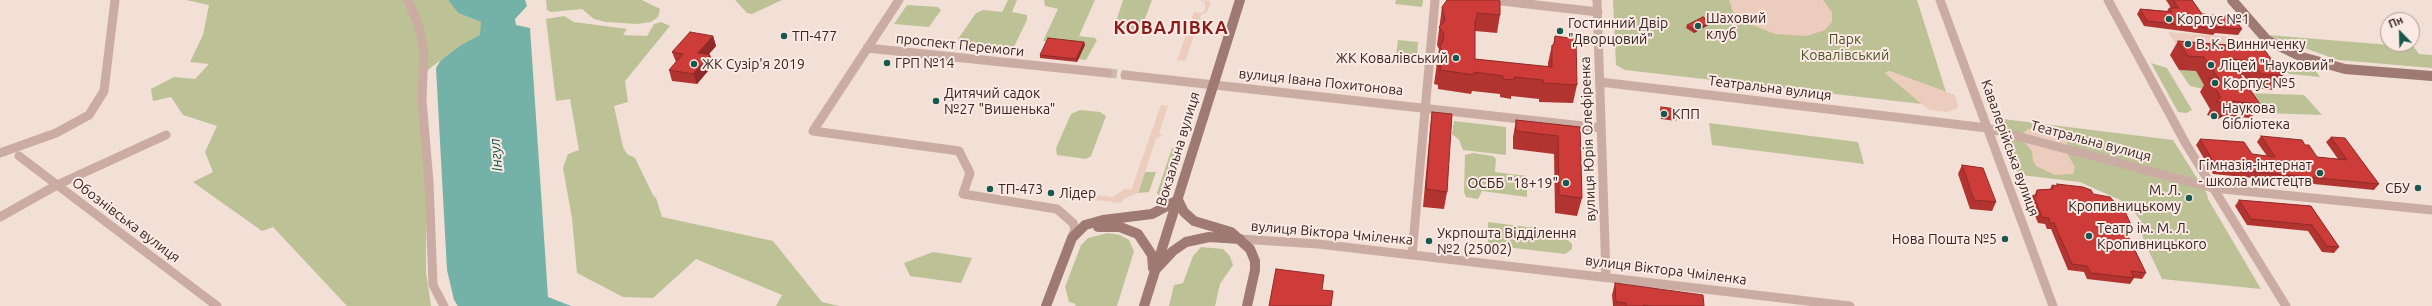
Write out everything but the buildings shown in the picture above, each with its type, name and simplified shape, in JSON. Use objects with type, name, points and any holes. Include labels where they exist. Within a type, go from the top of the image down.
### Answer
[{"type":"main road","name":"Вокзальна вулиця","points":[[1144,306],[1240,0]]},
{"type":"main road","points":[[2232,0],[2267,40],[2302,57],[2345,69],[2432,76]]},
{"type":"main road","points":[[1046,306],[1072,238],[1085,225],[1103,220],[1152,214],[1178,200],[1184,212],[1194,221],[1226,230],[1240,238],[1250,250],[1255,261],[1255,270],[1247,306]]},
{"type":"main road","points":[[1072,238],[1080,233],[1100,226],[1110,226],[1129,230],[1138,234],[1148,246],[1152,255],[1154,273]]},
{"type":"main road","points":[[1154,273],[1170,254],[1186,242],[1209,237],[1240,238]]},
{"type":"street","points":[[0,153],[56,133],[89,115],[104,91],[115,0]]},
{"type":"street","points":[[408,0],[419,26],[424,49],[422,100],[429,182],[433,285],[444,306]]},
{"type":"street","name":"проспект Перемоги","points":[[899,0],[867,48],[1108,73]]},
{"type":"street","points":[[1412,255],[1435,0]]},
{"type":"street","points":[[1493,0],[1598,12]]},
{"type":"street","name":"вулиця Юрія Олефіренка","points":[[1597,0],[1606,276]]},
{"type":"street","name":"Кавалерійська вулиця","points":[[1940,0],[2053,306]]},
{"type":"street","points":[[2108,0],[2186,144],[2286,306]]},
{"type":"street","points":[[867,48],[813,131],[954,149],[959,151],[970,173],[963,194],[1057,209],[1073,223],[1075,229],[1072,238]]},
{"type":"street","points":[[1125,75],[1213,84]]},
{"type":"street","name":"Театральна вулиця","points":[[1600,82],[1987,128],[2214,188],[2432,210]]},
{"type":"street","name":"вулиця Івана Похитонова","points":[[1213,84],[1601,128]]},
{"type":"street","points":[[0,216],[57,185],[166,135]]},
{"type":"street","name":"Обознівська вулиця","points":[[19,156],[217,306]]},
{"type":"street","name":"вулиця Віктора Чміленка","points":[[1240,238],[1273,239],[1606,276],[1850,306]]},
{"type":"green space","points":[[186,0],[448,0],[458,13],[481,22],[481,35],[461,45],[429,69],[419,82],[426,181],[426,272],[431,306],[347,306],[273,227],[262,231],[193,182],[213,172],[205,152],[217,126],[183,115],[171,97],[153,101],[151,89],[174,77],[195,79],[209,64],[190,62],[203,35],[209,5]]},
{"type":"green space","points":[[546,0],[642,0],[660,9],[658,17],[651,22],[637,24],[606,22],[594,19],[582,9],[551,12],[547,10]]},
{"type":"green space","points":[[735,0],[782,0],[752,14],[747,13]]},
{"type":"green space","points":[[1008,0],[1017,0],[1012,12],[1027,15],[1027,20],[1010,55],[986,52],[988,46],[960,41],[958,39],[976,13],[983,10],[1002,12]]},
{"type":"green space","points":[[1044,0],[1095,0],[1079,36],[1095,38],[1097,40],[1086,60],[1078,59],[1084,45],[1043,41],[1058,9],[1045,6]]},
{"type":"green space","points":[[1123,0],[1152,0],[1140,32],[1137,34],[1113,31]]},
{"type":"green space","points":[[1396,0],[1423,0],[1422,7],[1395,4]]},
{"type":"green space","name":"Парк Ковалівський","points":[[1613,0],[1917,0],[1946,92],[1889,71],[1885,73],[1922,104],[1625,70],[1616,65]]},
{"type":"green space","points":[[907,5],[938,7],[941,10],[929,27],[894,24]]},
{"type":"green space","points":[[564,16],[574,22],[627,29],[623,35],[647,36],[654,24],[661,22],[670,26],[625,81],[628,102],[614,106],[623,147],[627,154],[635,158],[653,195],[656,198],[662,217],[773,241],[822,302],[839,306],[776,306],[782,295],[696,259],[653,298],[623,297],[577,273],[572,218],[563,168],[568,154],[579,150],[570,99],[556,101],[546,19]]},
{"type":"green space","points":[[2268,35],[2380,44],[2380,52],[2418,52],[2419,54],[2432,55],[2432,68],[2338,60]]},
{"type":"green space","points":[[1398,40],[1418,42],[1417,58],[1396,55]]},
{"type":"green space","points":[[2274,61],[2298,63],[2315,70],[2320,77],[2290,74],[2279,69]]},
{"type":"green space","points":[[2151,63],[2167,68],[2192,110],[2186,113],[2178,112]]},
{"type":"green space","points":[[2179,70],[2196,71],[2208,90],[2190,86]]},
{"type":"green space","points":[[2246,93],[2304,95],[2322,115],[2264,113]]},
{"type":"green space","points":[[1080,110],[1100,112],[1106,116],[1091,156],[1086,159],[1057,155],[1056,148],[1071,114]]},
{"type":"green space","points":[[2003,119],[2173,140],[2207,194],[2208,199],[2261,289],[2162,279],[2143,239],[2141,221],[2132,209],[2120,200],[2080,182],[2021,175],[2015,170],[2003,142],[2005,137],[2010,136]]},
{"type":"green space","points":[[1454,121],[1506,127],[1506,155],[1463,150],[1459,140],[1452,134]]},
{"type":"green space","points":[[1709,123],[1858,142],[1864,164],[1712,145]]},
{"type":"green space","points":[[1172,148],[1177,149],[1176,163],[1166,196],[1159,195],[1157,193]]},
{"type":"green space","points":[[1473,153],[1493,156],[1496,159],[1495,172],[1527,176],[1527,197],[1482,191],[1478,199],[1466,197],[1464,192],[1465,155]]},
{"type":"green space","points":[[1145,172],[1156,172],[1149,192],[1138,193]]},
{"type":"green space","points":[[1488,222],[1559,231],[1572,244],[1572,249],[1565,254],[1488,245]]},
{"type":"green space","points":[[1108,233],[1120,235],[1129,240],[1134,251],[1117,306],[1075,306],[1076,304],[1069,302],[1065,287],[1081,245],[1088,238]]},
{"type":"green space","points":[[1201,247],[1223,249],[1230,256],[1233,265],[1220,284],[1215,306],[1169,306],[1174,285],[1183,283],[1193,256]]},
{"type":"green space","points":[[933,252],[972,258],[961,283],[910,276],[904,263]]},
{"type":"shaded area","points":[[1198,0],[1211,1],[1207,12],[1201,15],[1196,31],[1198,33],[1194,36],[1185,61],[1177,60],[1194,12],[1202,13],[1205,10],[1205,2]]},
{"type":"shaded area","points":[[1729,0],[1823,0],[1832,12],[1832,22],[1825,30],[1807,36],[1775,34],[1745,22],[1733,12]]},
{"type":"shaded area","points":[[2168,32],[2245,38],[2222,38],[2248,43],[2225,41],[2232,46],[2183,56]]},
{"type":"shaded area","points":[[1889,71],[1955,95],[1958,106],[1956,109],[1947,112],[1929,110],[1885,73]]},
{"type":"shaded area","points":[[1161,105],[1168,106],[1159,133],[1162,135],[1156,139],[1138,193],[1123,199],[1121,203],[1087,199],[1089,194],[1113,197],[1125,189],[1131,190]]},
{"type":"shaded area","points":[[2028,129],[2042,129],[2063,138],[2068,144],[2068,155],[2075,167],[2073,174],[2055,175],[2036,166],[2033,161],[2032,151],[2024,142],[2023,133]]},
{"type":"water","name":"Інгул","points":[[448,0],[525,0],[527,6],[515,19],[516,25],[530,28],[548,297],[571,306],[458,306],[454,300],[447,270],[436,68],[441,60],[461,45],[480,35],[481,22],[458,13]]},
{"type":"tunnel","points":[[1108,73],[1125,75]]},
{"type":"place","name":"Корпус №1","points":[[2169,19]]},
{"type":"place","name":"Шаховий клуб","points":[[1698,26]]},
{"type":"place","name":"Гостинний Двір \"Дворцовий\"","points":[[1560,31]]},
{"type":"place","name":"ТП-477","points":[[784,36]]},
{"type":"place","name":"В. К. Винниченку","points":[[2188,44]]},
{"type":"place","name":"ЖК Ковалівський","points":[[1456,58]]},
{"type":"place","name":"ГРП №14","points":[[887,63]]},
{"type":"place","name":"ЖК Сузір'я 2019","points":[[694,64]]},
{"type":"place","name":"Ліцей \"Науковий\"","points":[[2211,65]]},
{"type":"place","name":"Корпус №5","points":[[2215,83]]},
{"type":"place","name":"Дитячий садок №27 \"Вишенька\"","points":[[936,101]]},
{"type":"place","name":"КПП","points":[[1664,114]]},
{"type":"place","name":"Наукова бібліотека","points":[[2214,116]]},
{"type":"place","name":"Гімназія-інтернат - школа мистецтв","points":[[2320,173]]},
{"type":"place","name":"ОСББ \"18+19\"","points":[[1566,183]]},
{"type":"place","name":"СБУ","points":[[2418,188]]},
{"type":"place","name":"ТП-473","points":[[990,189]]},
{"type":"place","name":"Лідер","points":[[1051,193]]},
{"type":"place","name":"М. Л. Кропивницькому","points":[[2189,198]]},
{"type":"place","name":"Театр ім. М. Л. Кропивницького","points":[[2089,236]]},
{"type":"place","name":"Нова Пошта №5","points":[[2005,239]]},
{"type":"place","name":"Укрпошта Відділення №2 (25002)","points":[[1429,241]]},
{"type":"district","name":"КОВАЛІВКА","points":[[1171,28]]}]
